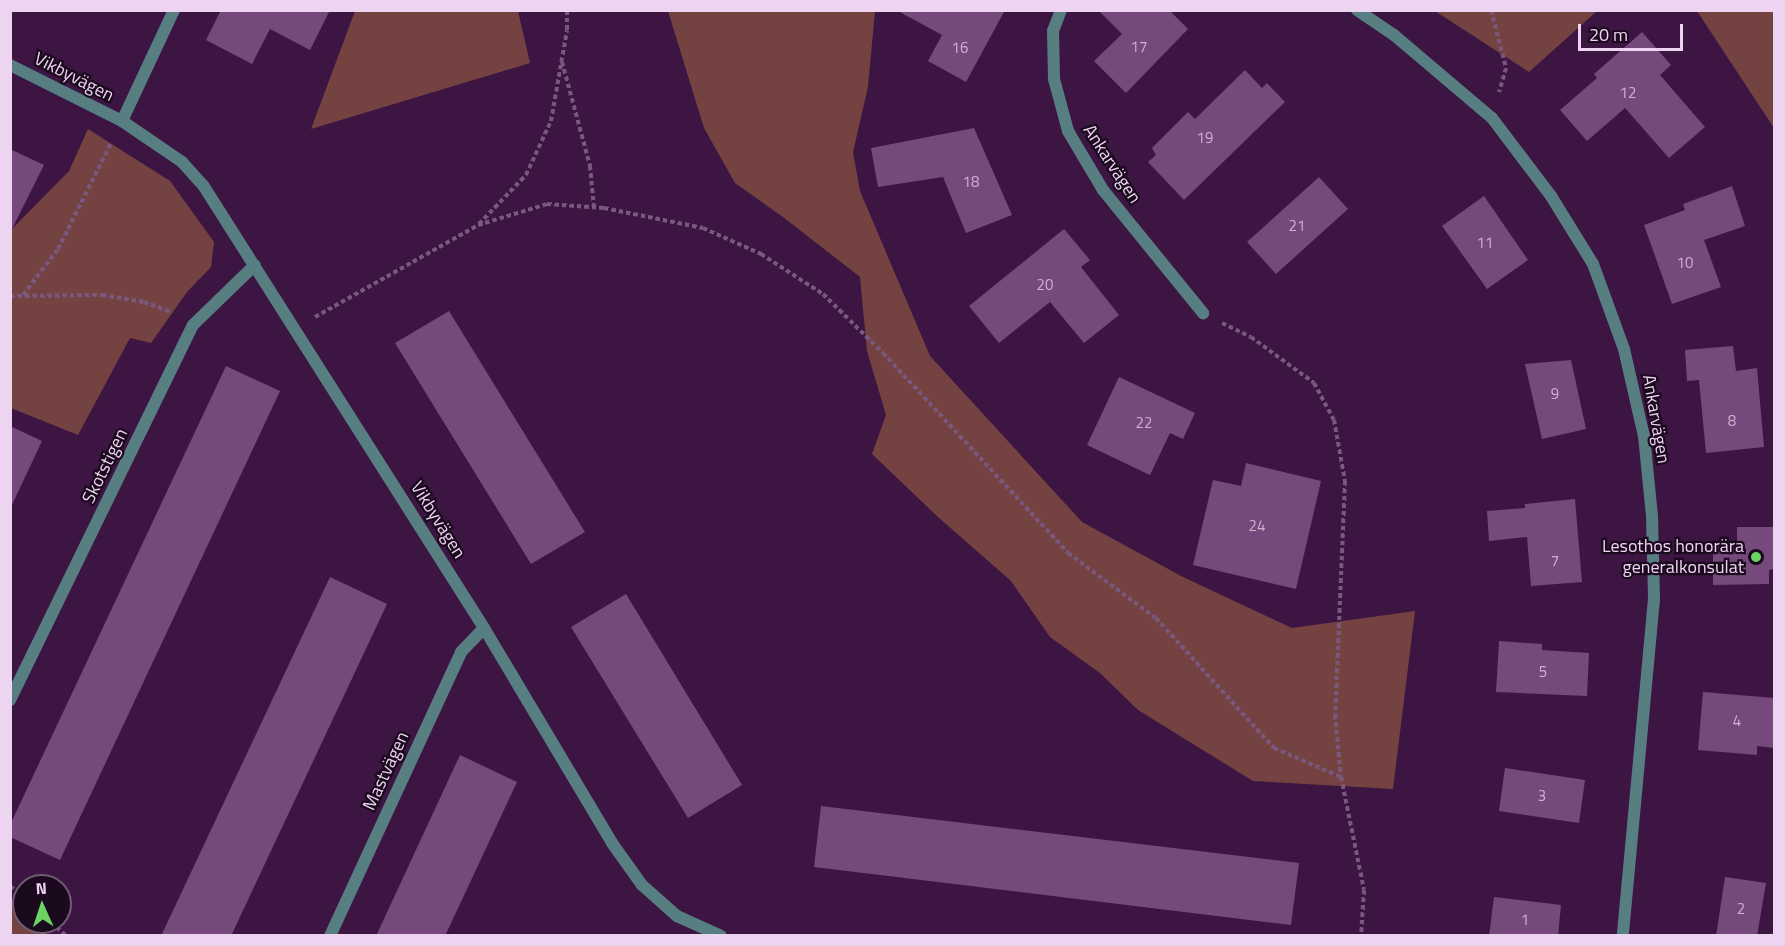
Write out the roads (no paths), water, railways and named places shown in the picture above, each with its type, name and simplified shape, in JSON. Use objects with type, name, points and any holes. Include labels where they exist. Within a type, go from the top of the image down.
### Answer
[{"type":"street","name":"Vikbyvägen","points":[[122,121],[174,10]]},
{"type":"street","name":"Ankarvägen","points":[[1061,10],[1053,31],[1054,79],[1068,131],[1103,190],[1203,313]]},
{"type":"street","name":"Ankarvägen","points":[[1357,10],[1394,35],[1492,118],[1551,196],[1593,264],[1624,349],[1644,436],[1652,516],[1654,599],[1623,936]]},
{"type":"street","name":"Vikbyvägen","points":[[10,64],[122,121],[182,162],[196,177],[222,212],[484,628],[612,843],[642,885],[677,916],[721,936]]},
{"type":"street","name":"Skotstigen","points":[[10,700],[193,325],[255,266]]},
{"type":"street","name":"Mastvägen","points":[[330,936],[461,652],[484,628]]},
{"type":"place","name":"Lesothos honorära generalkonsulat","points":[[1756,557]]}]
